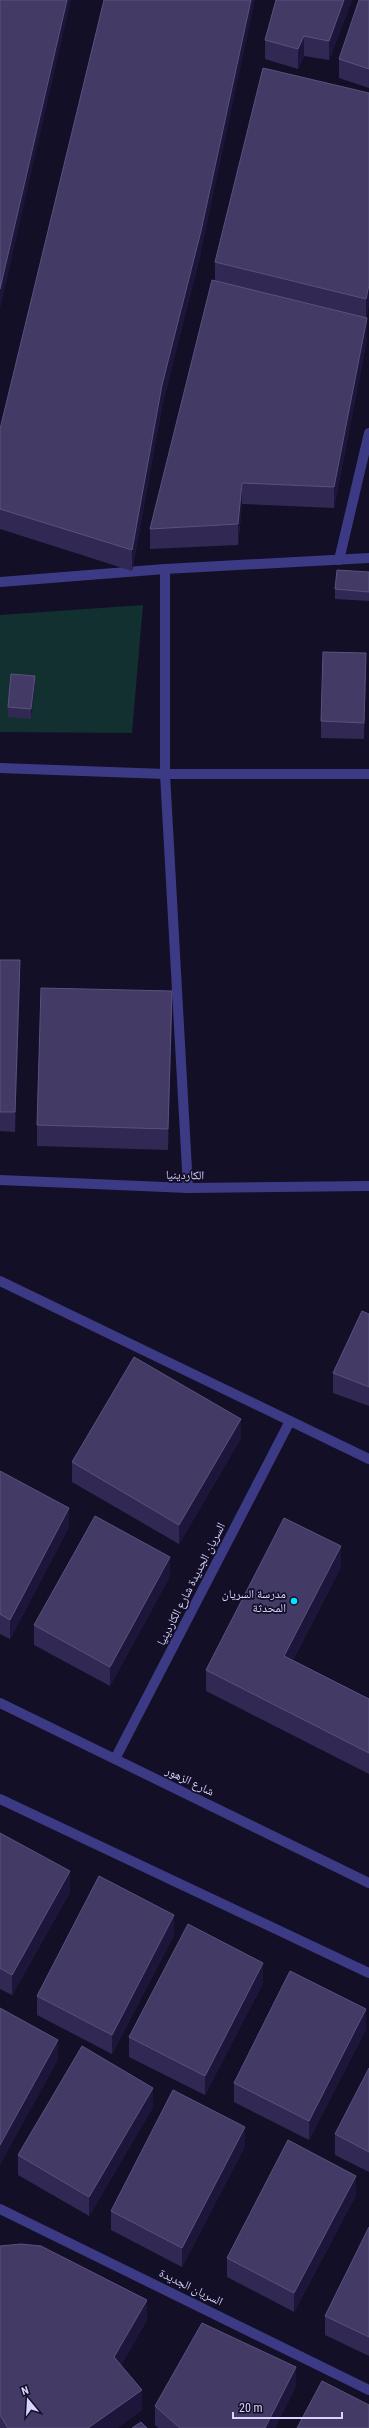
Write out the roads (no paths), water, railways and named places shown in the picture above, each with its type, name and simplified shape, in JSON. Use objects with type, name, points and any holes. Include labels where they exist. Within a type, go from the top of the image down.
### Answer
[{"type":"street","points":[[339,560],[369,433]]},
{"type":"street","points":[[0,582],[166,569],[369,558]]},
{"type":"street","points":[[166,569],[165,774],[188,1188]]},
{"type":"street","points":[[0,768],[165,774],[369,774]]},
{"type":"street","name":"الكاردينيا","points":[[0,1180],[188,1188],[369,1186]]},
{"type":"street","points":[[0,1281],[369,1459]]},
{"type":"street","name":"السريان الجديدة شارع الكاردينيا","points":[[115,1759],[290,1421]]},
{"type":"street","name":"شارع الزهور","points":[[0,1703],[369,1883]]},
{"type":"street","points":[[0,1799],[369,1973]]},
{"type":"street","name":"السريان الجديدة","points":[[0,2209],[369,2390]]},
{"type":"place","name":"مدرسة السريان المحدثة","points":[[294,1601]]}]
